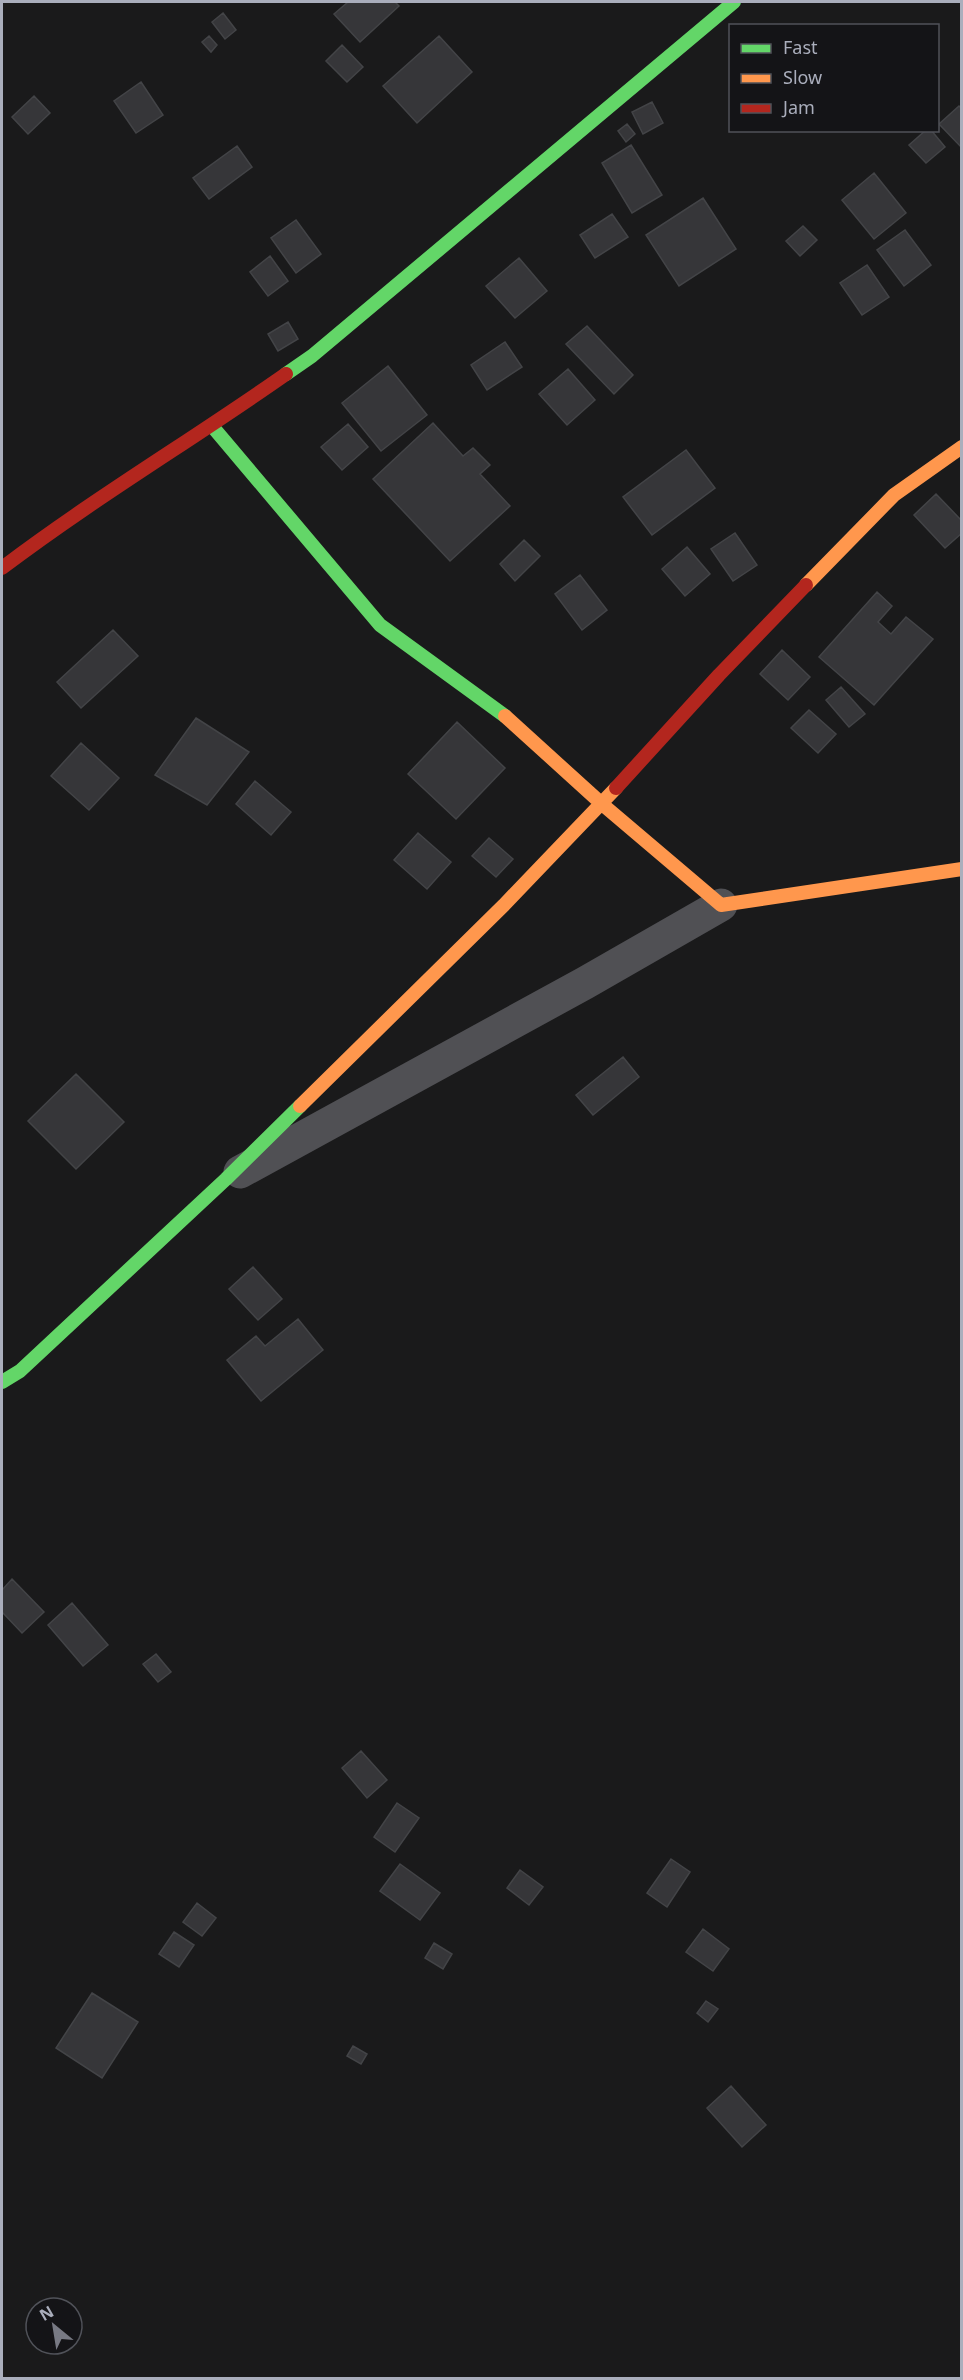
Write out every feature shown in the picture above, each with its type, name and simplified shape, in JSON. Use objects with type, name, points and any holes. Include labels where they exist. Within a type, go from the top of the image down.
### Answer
[{"type":"street","points":[[2,568],[43,537],[212,426],[312,356],[734,2]]},
{"type":"street","points":[[212,426],[380,625],[517,725],[602,804],[721,905]]},
{"type":"street","points":[[2,1382],[20,1371],[226,1179],[504,905],[602,804],[719,675],[894,495],[962,447]]},
{"type":"street","points":[[226,1179],[585,983],[721,905],[962,869]]},
{"type":"building","points":[[348,2],[395,2],[399,6],[360,42],[334,14]]},
{"type":"building","points":[[223,13],[236,30],[225,39],[212,22]]},
{"type":"building","points":[[209,36],[217,45],[211,52],[202,42]]},
{"type":"building","points":[[439,36],[472,72],[417,123],[383,86]]},
{"type":"building","points":[[342,45],[363,67],[347,82],[326,61]]},
{"type":"building","points":[[141,82],[163,115],[136,133],[114,101]]},
{"type":"building","points":[[34,96],[50,113],[28,134],[12,117]]},
{"type":"building","points":[[652,102],[663,123],[643,134],[632,112]]},
{"type":"building","points":[[959,106],[962,109],[962,148],[939,124]]},
{"type":"building","points":[[627,124],[635,134],[626,142],[618,131]]},
{"type":"building","points":[[924,132],[933,132],[945,147],[926,163],[909,145]]},
{"type":"building","points":[[631,145],[662,195],[632,213],[602,163]]},
{"type":"building","points":[[237,146],[252,167],[209,199],[193,178]]},
{"type":"building","points":[[874,173],[906,213],[874,239],[842,200]]},
{"type":"building","points":[[703,198],[736,249],[679,286],[646,235]]},
{"type":"building","points":[[612,214],[628,237],[595,258],[580,235]]},
{"type":"building","points":[[296,220],[321,254],[296,273],[271,238]]},
{"type":"building","points":[[803,226],[817,240],[800,256],[786,241]]},
{"type":"building","points":[[905,230],[931,265],[904,286],[877,250]]},
{"type":"building","points":[[270,256],[288,281],[268,296],[250,272]]},
{"type":"building","points":[[519,258],[547,291],[515,318],[486,286]]},
{"type":"building","points":[[867,265],[889,297],[862,315],[840,283]]},
{"type":"building","points":[[288,322],[298,339],[278,351],[268,334]]},
{"type":"building","points":[[587,326],[633,375],[614,394],[566,344]]},
{"type":"building","points":[[505,342],[522,367],[487,390],[471,365]]},
{"type":"building","points":[[388,366],[427,415],[381,451],[342,403]]},
{"type":"building","points":[[568,369],[595,400],[567,425],[539,394]]},
{"type":"building","points":[[433,423],[463,456],[473,448],[490,465],[480,474],[510,506],[450,561],[373,479]]},
{"type":"building","points":[[348,424],[368,447],[342,470],[321,447]]},
{"type":"building","points":[[686,450],[715,488],[652,535],[623,497]]},
{"type":"building","points":[[936,494],[962,521],[962,533],[945,548],[914,515]]},
{"type":"building","points":[[735,533],[757,565],[733,581],[711,549]]},
{"type":"building","points":[[524,540],[540,556],[515,581],[500,564]]},
{"type":"building","points":[[687,547],[710,574],[685,596],[662,569]]},
{"type":"building","points":[[580,575],[607,610],[582,630],[555,594]]},
{"type":"building","points":[[877,592],[892,606],[878,622],[891,634],[906,617],[933,639],[874,705],[819,657]]},
{"type":"building","points":[[113,630],[138,656],[81,708],[57,682]]},
{"type":"building","points":[[782,650],[810,677],[788,700],[760,674]]},
{"type":"building","points":[[841,687],[865,714],[849,727],[826,700]]},
{"type":"building","points":[[809,710],[836,734],[818,753],[791,728]]},
{"type":"building","points":[[196,718],[249,752],[207,805],[155,775]]},
{"type":"building","points":[[457,722],[505,768],[456,819],[408,774]]},
{"type":"building","points":[[81,743],[119,778],[89,810],[51,776]]},
{"type":"building","points":[[255,781],[291,812],[271,835],[236,804]]},
{"type":"building","points":[[418,833],[451,862],[427,889],[394,860]]},
{"type":"building","points":[[489,838],[513,859],[496,877],[472,856]]},
{"type":"building","points":[[623,1057],[639,1077],[593,1115],[576,1095]]},
{"type":"building","points":[[76,1074],[124,1122],[76,1169],[28,1121]]},
{"type":"building","points":[[253,1267],[282,1299],[258,1320],[229,1289]]},
{"type":"building","points":[[298,1319],[323,1350],[261,1401],[227,1360],[256,1336],[265,1346]]},
{"type":"building","points":[[12,1579],[44,1612],[22,1633],[2,1612],[2,1590]]},
{"type":"building","points":[[72,1603],[108,1645],[83,1666],[48,1625]]},
{"type":"building","points":[[156,1654],[171,1672],[158,1682],[143,1664]]},
{"type":"building","points":[[361,1751],[387,1780],[367,1798],[342,1768]]},
{"type":"building","points":[[397,1803],[419,1818],[395,1852],[374,1837]]},
{"type":"building","points":[[671,1859],[690,1872],[667,1907],[647,1893]]},
{"type":"building","points":[[400,1864],[440,1893],[420,1920],[380,1891]]},
{"type":"building","points":[[520,1870],[543,1887],[529,1905],[507,1888]]},
{"type":"building","points":[[197,1903],[216,1918],[202,1936],[183,1922]]},
{"type":"building","points":[[703,1929],[729,1949],[713,1971],[686,1952]]},
{"type":"building","points":[[174,1932],[194,1945],[179,1967],[159,1954]]},
{"type":"building","points":[[434,1943],[452,1954],[443,1969],[425,1958]]},
{"type":"building","points":[[92,1993],[138,2022],[102,2078],[56,2048]]},
{"type":"building","points":[[706,2001],[718,2009],[708,2022],[697,2013]]},
{"type":"building","points":[[353,2046],[367,2054],[361,2064],[347,2056]]},
{"type":"building","points":[[731,2086],[766,2125],[742,2147],[707,2108]]},
{"type":"traffic: fast","points":[[286,374],[312,356],[734,2]]},
{"type":"traffic: fast","points":[[212,426],[380,625],[505,716]]},
{"type":"traffic: fast","points":[[2,1382],[20,1371],[226,1179],[300,1106]]},
{"type":"traffic: slow","points":[[806,585],[894,495],[962,447]]},
{"type":"traffic: slow","points":[[505,716],[602,804],[721,905],[962,869]]},
{"type":"traffic: slow","points":[[300,1106],[504,905],[616,788]]},
{"type":"traffic: jam","points":[[2,568],[72,518],[286,374]]},
{"type":"traffic: jam","points":[[616,788],[719,675],[806,585]]}]
